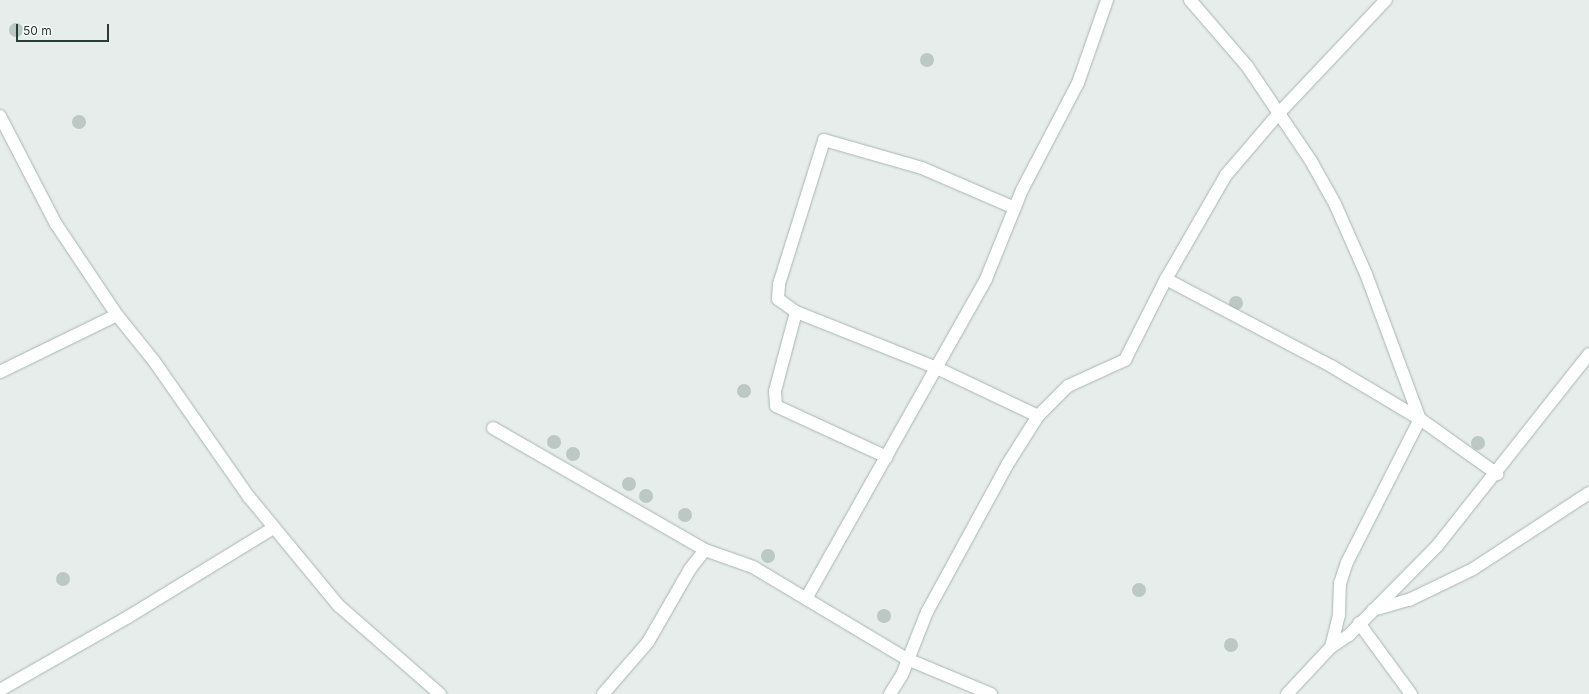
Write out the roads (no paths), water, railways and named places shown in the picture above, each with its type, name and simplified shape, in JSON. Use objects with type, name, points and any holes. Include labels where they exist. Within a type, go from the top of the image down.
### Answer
[{"type":"street","points":[[807,597],[986,279],[1014,208],[1078,83],[1107,0]]},
{"type":"street","points":[[1190,0],[1222,33],[1280,112],[1335,204],[1366,274],[1420,419],[1347,562],[1340,583],[1339,615],[1331,646]]},
{"type":"street","points":[[890,694],[930,605],[1007,465],[1038,416],[1068,386],[1125,360],[1166,279],[1226,175],[1280,112],[1386,0]]},
{"type":"street","points":[[0,116],[56,224],[117,315],[154,361],[273,528],[339,606],[440,694]]},
{"type":"street","points":[[1014,208],[922,168],[824,140],[777,294],[782,304],[796,312],[936,368],[1038,416]]},
{"type":"street","points":[[1166,279],[1331,366],[1420,419],[1497,474]]},
{"type":"street","points":[[796,312],[775,391],[776,406],[887,457]]},
{"type":"street","points":[[0,372],[117,315]]},
{"type":"street","points":[[1287,694],[1331,646],[1373,610],[1437,546],[1497,474],[1564,382],[1589,354]]},
{"type":"street","points":[[493,428],[705,550],[728,556],[807,597],[907,659],[991,694]]},
{"type":"street","points":[[1373,610],[1409,600],[1473,569],[1589,493]]},
{"type":"street","points":[[0,690],[128,617],[273,528]]},
{"type":"street","points":[[603,694],[648,642],[690,569],[705,550]]},
{"type":"street","points":[[1359,623],[1411,694]]}]
